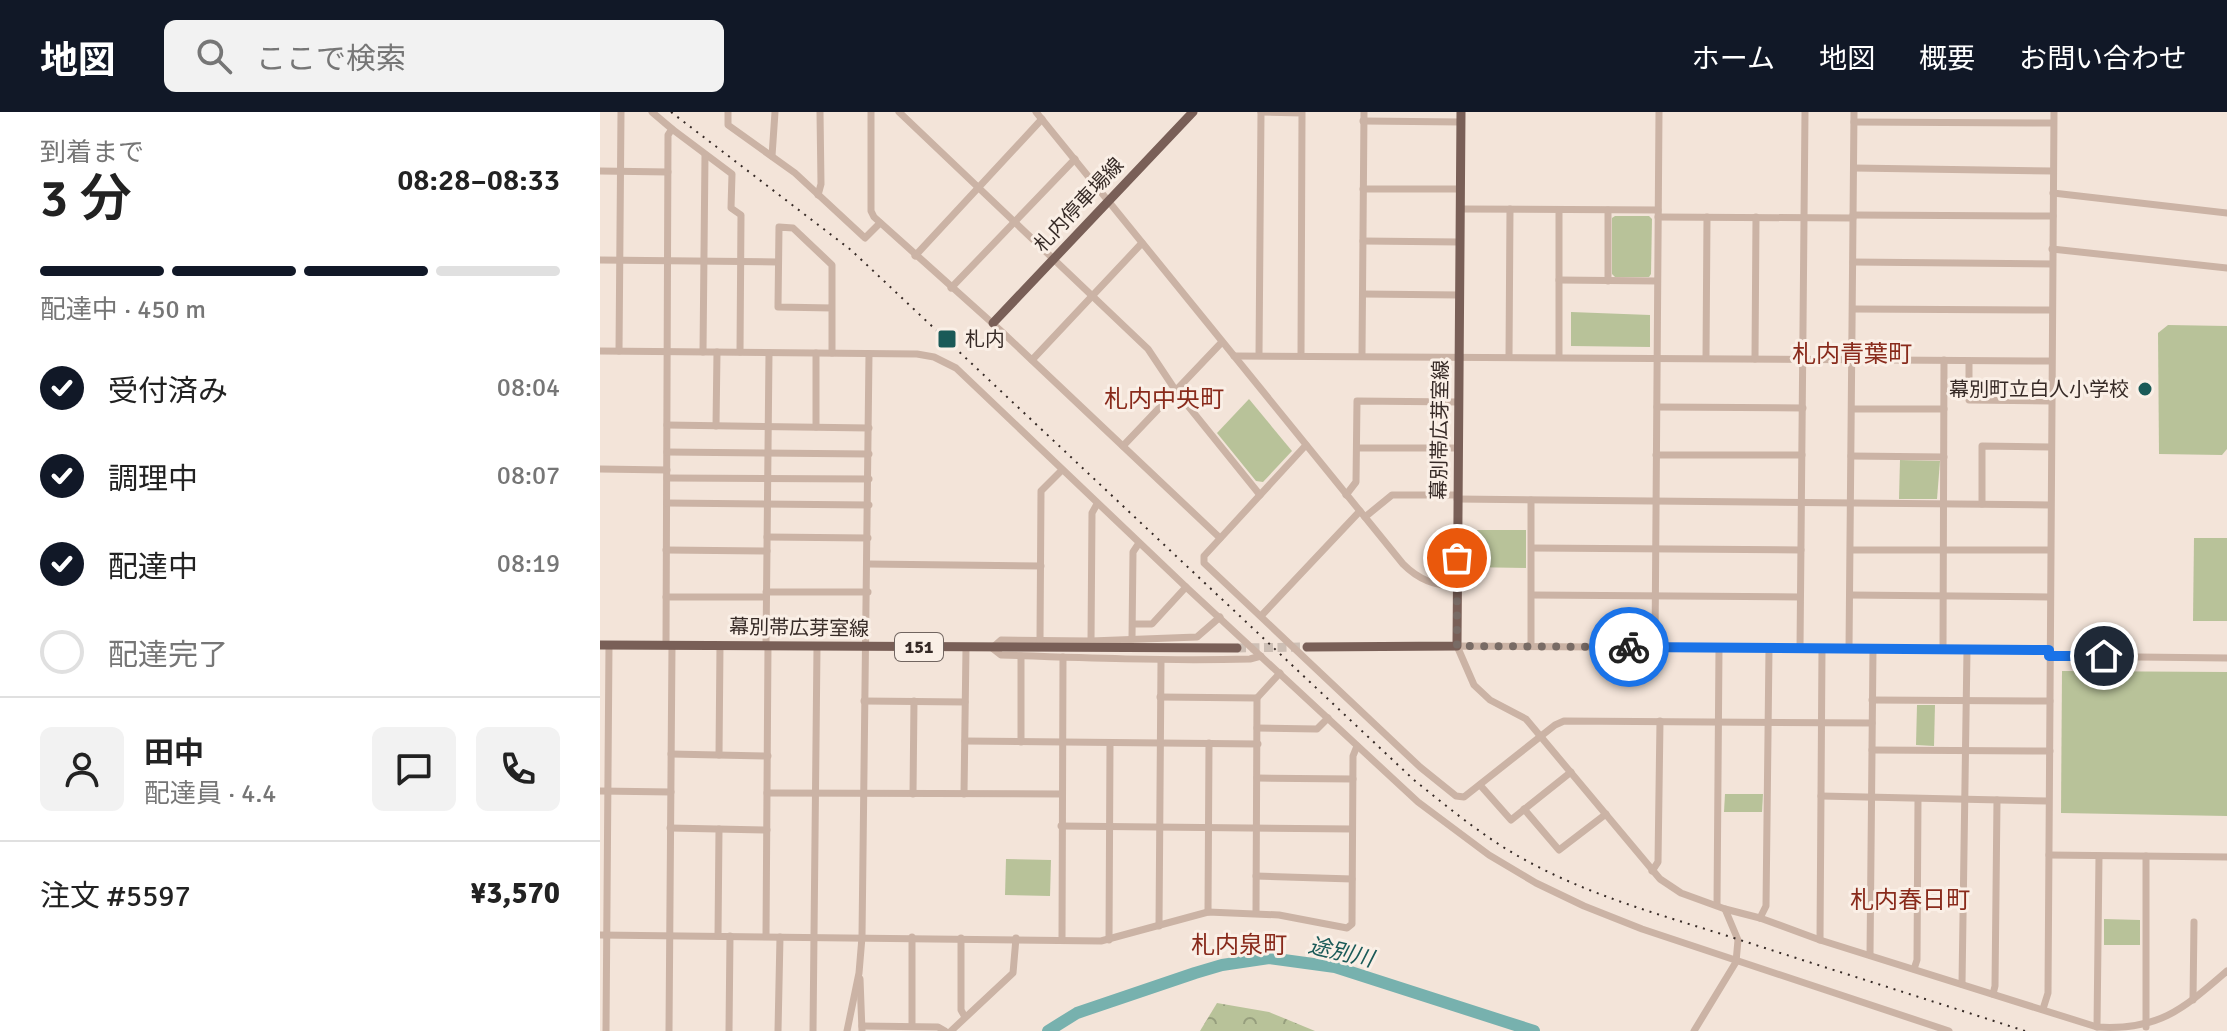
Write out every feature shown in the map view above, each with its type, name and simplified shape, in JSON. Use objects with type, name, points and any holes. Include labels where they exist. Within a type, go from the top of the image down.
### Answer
[{"type":"main road","name":"札内停車場線","points":[[993,323],[1193,112]]},
{"type":"main road","name":"幕別帯広芽室線","points":[[1457,646],[1461,117]]},
{"type":"main road","name":"幕別帯広芽室線","points":[[605,645],[1237,648]]},
{"type":"main road","points":[[1307,647],[1457,646]]},
{"type":"street","points":[[619,351],[621,112]]},
{"type":"street","points":[[652,112],[732,174],[731,208],[741,215],[740,352]]},
{"type":"street","points":[[728,112],[728,125],[772,156],[865,238],[880,223]]},
{"type":"street","points":[[772,156],[775,112]]},
{"type":"street","points":[[818,195],[821,184],[820,112]]},
{"type":"street","points":[[871,112],[871,211],[880,223],[993,323],[1220,538]]},
{"type":"street","points":[[899,112],[1148,349],[1176,391],[1260,495]]},
{"type":"street","points":[[1036,112],[1412,573],[1435,585],[1456,587]]},
{"type":"street","points":[[1259,355],[1261,112],[1302,113],[1301,355]]},
{"type":"street","points":[[1362,355],[1364,112]]},
{"type":"street","points":[[1655,647],[1659,112]]},
{"type":"street","points":[[1800,649],[1805,112]]},
{"type":"street","points":[[1849,649],[1854,112]]},
{"type":"street","points":[[2043,1009],[2048,993],[2054,112]]},
{"type":"street","points":[[1363,121],[1461,117]]},
{"type":"street","points":[[915,256],[1042,119]]},
{"type":"street","points":[[1854,122],[2053,123]]},
{"type":"street","points":[[669,1031],[671,754],[666,597],[666,260],[668,135],[672,129]]},
{"type":"street","points":[[703,352],[705,155]]},
{"type":"street","points":[[951,288],[1075,159]]},
{"type":"street","points":[[1854,168],[2053,171]]},
{"type":"street","points":[[600,171],[668,172]]},
{"type":"street","points":[[1363,189],[1460,189]]},
{"type":"street","points":[[2053,193],[2227,213]]},
{"type":"street","points":[[1460,209],[1608,210],[1707,217],[2053,216]]},
{"type":"street","points":[[1509,357],[1510,209]]},
{"type":"street","points":[[1559,210],[1559,357]]},
{"type":"street","points":[[1608,210],[1608,281]]},
{"type":"street","points":[[1706,358],[1707,217]]},
{"type":"street","points":[[1755,359],[1756,217]]},
{"type":"street","points":[[832,308],[778,307],[779,227],[793,228],[832,265],[832,308],[832,353]]},
{"type":"street","points":[[1363,241],[1459,242]]},
{"type":"street","points":[[1032,360],[1142,243]]},
{"type":"street","points":[[2052,249],[2227,268]]},
{"type":"street","points":[[600,260],[778,262]]},
{"type":"street","points":[[1853,262],[2052,264]]},
{"type":"street","points":[[1559,280],[1657,281]]},
{"type":"street","points":[[1363,294],[1459,295]]},
{"type":"street","points":[[1853,309],[2052,310]]},
{"type":"street","points":[[1123,446],[1222,342]]},
{"type":"street","points":[[600,351],[917,354],[934,357],[956,368],[1357,746],[1453,830],[1536,883],[1584,906],[1736,962],[1949,1031]]},
{"type":"street","points":[[716,426],[717,352]]},
{"type":"street","points":[[766,936],[769,353]]},
{"type":"street","points":[[816,353],[816,427]]},
{"type":"street","points":[[847,1031],[859,973],[862,937],[869,354]]},
{"type":"street","points":[[1234,356],[2051,361]]},
{"type":"street","points":[[1943,650],[1944,360]]},
{"type":"street","points":[[1969,361],[1969,400],[2051,401]]},
{"type":"street","points":[[1346,495],[1356,482],[1357,401],[1459,402]]},
{"type":"street","points":[[1657,407],[1803,408]]},
{"type":"street","points":[[1852,409],[1944,409]]},
{"type":"street","points":[[667,425],[869,428]]},
{"type":"street","points":[[1306,445],[1204,556],[1204,563],[1420,767],[1456,796],[1464,797],[1541,735],[1564,721],[1872,723]]},
{"type":"street","points":[[1982,504],[1982,446],[2051,447]]},
{"type":"street","points":[[1357,448],[1458,448]]},
{"type":"street","points":[[667,452],[869,454]]},
{"type":"street","points":[[1656,455],[1802,455]]},
{"type":"street","points":[[1851,456],[1944,457]]},
{"type":"street","points":[[600,469],[768,479],[869,479]]},
{"type":"street","points":[[1040,640],[1041,491],[1062,470]]},
{"type":"street","points":[[1261,616],[1362,514],[1392,495],[1531,500],[2050,505]]},
{"type":"street","points":[[1531,500],[1531,646]]},
{"type":"street","points":[[667,503],[869,505]]},
{"type":"street","points":[[1091,641],[1092,513],[1097,504]]},
{"type":"street","points":[[767,537],[868,538]]},
{"type":"street","points":[[1132,638],[1133,552],[1139,543]]},
{"type":"street","points":[[1532,548],[1801,550]]},
{"type":"street","points":[[666,550],[767,551]]},
{"type":"street","points":[[1851,550],[2050,550]]},
{"type":"street","points":[[868,564],[1041,566]]},
{"type":"street","points":[[1133,624],[1152,624],[1186,587]]},
{"type":"street","points":[[666,597],[868,592]]},
{"type":"street","points":[[1532,595],[1800,597]]},
{"type":"street","points":[[1850,595],[2049,597]]},
{"type":"street","points":[[1220,617],[1197,637],[1001,640],[992,648],[1001,655],[1161,661],[1250,659],[1261,656]]},
{"type":"street","points":[[605,645],[606,1031]]},
{"type":"street","points":[[719,755],[720,645]]},
{"type":"street","points":[[2227,658],[1967,650],[1457,646],[1474,685],[1490,700],[1520,714],[1541,735],[1652,871],[1681,893],[2097,1027],[2146,1027],[2180,1011],[2227,971]]},
{"type":"street","points":[[813,1031],[817,647]]},
{"type":"street","points":[[964,794],[966,648]]},
{"type":"street","points":[[1717,905],[1719,648]]},
{"type":"street","points":[[1760,918],[1766,906],[1769,649]]},
{"type":"street","points":[[1820,940],[1822,649]]},
{"type":"street","points":[[1870,955],[1873,649]]},
{"type":"street","points":[[1962,984],[1967,650]]},
{"type":"street","points":[[1021,656],[1021,742]]},
{"type":"street","points":[[1062,940],[1063,657]]},
{"type":"street","points":[[1159,926],[1161,661]]},
{"type":"street","points":[[1256,912],[1257,698],[1280,673]]},
{"type":"street","points":[[1160,697],[1257,698]]},
{"type":"street","points":[[1872,700],[2050,701]]},
{"type":"street","points":[[864,701],[965,702]]},
{"type":"street","points":[[913,794],[914,701]]},
{"type":"street","points":[[1257,728],[1317,729],[1328,718]]},
{"type":"street","points":[[1652,871],[1658,862],[1660,721]]},
{"type":"street","points":[[965,741],[1258,744]]},
{"type":"street","points":[[1109,940],[1110,743]]},
{"type":"street","points":[[1208,912],[1209,743]]},
{"type":"street","points":[[604,935],[1109,940],[1208,912],[1256,912],[1347,928],[1352,924],[1353,756],[1357,746]]},
{"type":"street","points":[[1872,750],[2050,751]]},
{"type":"street","points":[[671,754],[768,756]]},
{"type":"street","points":[[1480,785],[1511,820],[1571,772]]},
{"type":"street","points":[[1257,778],[1353,779]]},
{"type":"street","points":[[604,791],[671,792]]},
{"type":"street","points":[[767,793],[1061,794]]},
{"type":"street","points":[[1821,796],[2048,801]]},
{"type":"street","points":[[1914,969],[1917,960],[1918,799]]},
{"type":"street","points":[[1993,994],[1997,800]]},
{"type":"street","points":[[1524,809],[1559,850],[1606,814]]},
{"type":"street","points":[[1061,826],[1352,829]]},
{"type":"street","points":[[670,828],[767,830]]},
{"type":"street","points":[[718,936],[719,829]]},
{"type":"street","points":[[2049,855],[2227,857]]},
{"type":"street","points":[[2097,1027],[2099,856]]},
{"type":"street","points":[[2146,856],[2146,1027]]},
{"type":"street","points":[[1256,876],[1352,879]]},
{"type":"street","points":[[1694,1031],[1736,962],[1738,940],[1725,909]]},
{"type":"street","points":[[2193,1000],[2194,922]]},
{"type":"street","points":[[729,1031],[730,936]]},
{"type":"street","points":[[778,1031],[780,937]]},
{"type":"street","points":[[912,937],[912,1026]]},
{"type":"street","points":[[961,938],[961,1010],[965,1017]]},
{"type":"street","points":[[859,973],[862,1029],[912,1026],[938,1027],[948,1031],[1013,973],[1016,938]]},
{"type":"green space","points":[[1649,216],[1652,219],[1649,277],[1615,277],[1612,274],[1612,218]]},
{"type":"green space","points":[[1571,312],[1650,315],[1650,347],[1571,346]]},
{"type":"green space","points":[[2168,325],[2227,326],[2227,449],[2222,455],[2159,454],[2158,333]]},
{"type":"green space","points":[[1249,399],[1292,451],[1263,482],[1256,481],[1217,433]]},
{"type":"green space","points":[[1900,460],[1940,461],[1937,499],[1899,499]]},
{"type":"green space","points":[[1467,530],[1526,530],[1526,568],[1467,567]]},
{"type":"green space","points":[[2194,538],[2227,538],[2227,621],[2193,621]]},
{"type":"green space","points":[[2062,671],[2227,672],[2227,816],[2061,813]]},
{"type":"green space","points":[[1917,705],[1935,705],[1934,746],[1916,745]]},
{"type":"green space","points":[[1725,794],[1763,794],[1762,812],[1724,812]]},
{"type":"green space","points":[[1006,859],[1051,860],[1050,896],[1005,895]]},
{"type":"green space","points":[[2104,919],[2140,920],[2140,945],[2104,945]]},
{"type":"green space","points":[[1217,1003],[1269,1012],[1315,1031],[1200,1031]]},
{"type":"waterway","name":"途別川","points":[[1048,1031],[1077,1013],[1195,973],[1222,965],[1269,958],[1335,967],[1534,1031]]},
{"type":"tunnel","points":[[1237,648],[1307,647]]},
{"type":"railway","points":[[671,112],[851,250],[1414,780],[1497,843],[1552,874],[1630,905],[2025,1031]]},
{"type":"way so far","points":[[1457,558],[1457,646],[1629,647]]},
{"type":"place","name":"札内","points":[[947,339]]},
{"type":"place","name":"幕別町立白人小学校","points":[[2145,389]]},
{"type":"district","name":"札内青葉町","points":[[1852,354]]},
{"type":"district","name":"札内中央町","points":[[1164,399]]},
{"type":"district","name":"札内春日町","points":[[1910,900]]},
{"type":"district","name":"札内泉町","points":[[1239,945]]},
{"type":"route","points":[[1629,647],[2049,650],[2049,656],[2104,656]]}]
